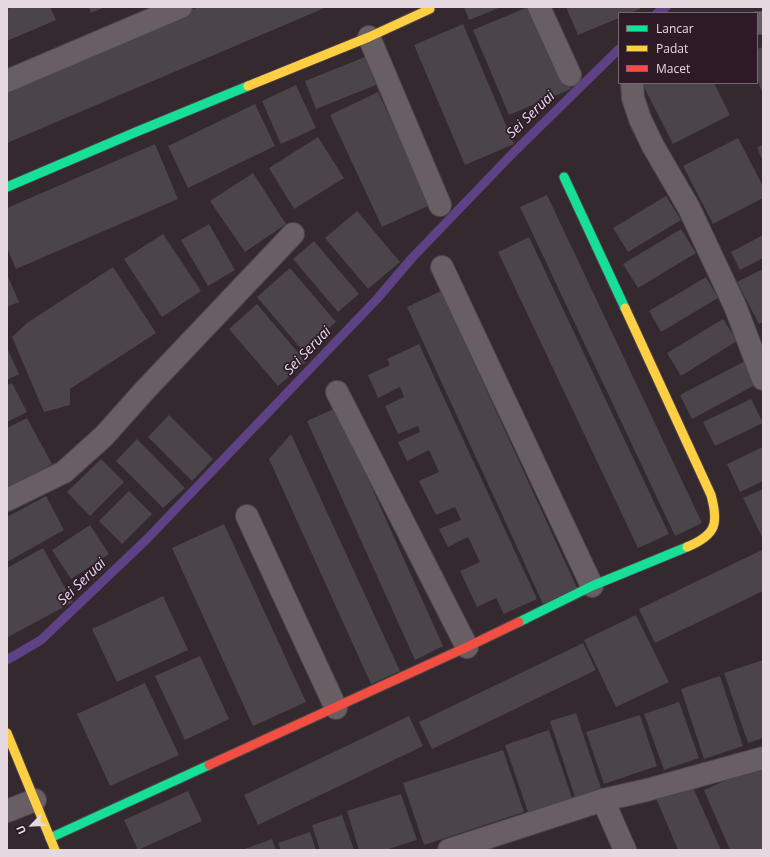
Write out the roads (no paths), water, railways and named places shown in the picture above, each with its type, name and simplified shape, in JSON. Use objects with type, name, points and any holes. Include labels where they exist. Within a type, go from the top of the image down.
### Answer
[{"type":"street","points":[[8,77],[181,7]]},
{"type":"street","points":[[539,7],[570,75]]},
{"type":"street","points":[[7,187],[136,132],[369,37],[430,9]]},
{"type":"street","points":[[369,37],[440,205]]},
{"type":"street","points":[[632,84],[632,98],[640,119],[653,146],[689,208],[699,229],[735,306],[763,378]]},
{"type":"street","points":[[50,838],[336,708],[592,586],[699,542],[707,536],[715,525],[715,511],[711,495],[564,177]]},
{"type":"street","points":[[7,500],[64,472],[104,436],[146,389],[294,234]]},
{"type":"street","points":[[442,267],[592,586]]},
{"type":"street","points":[[337,392],[467,646]]},
{"type":"street","points":[[247,516],[336,708]]},
{"type":"street","points":[[7,733],[56,850]]},
{"type":"street","points":[[449,850],[603,800],[647,790],[763,758]]},
{"type":"street","points":[[7,810],[35,800]]},
{"type":"street","points":[[603,800],[625,850]]},
{"type":"waterway","name":"Sei Seruai","points":[[658,12],[666,7]]},
{"type":"waterway","name":"Sei Seruai","points":[[7,660],[41,640],[146,540],[377,299],[412,258],[513,153],[618,50]]}]
